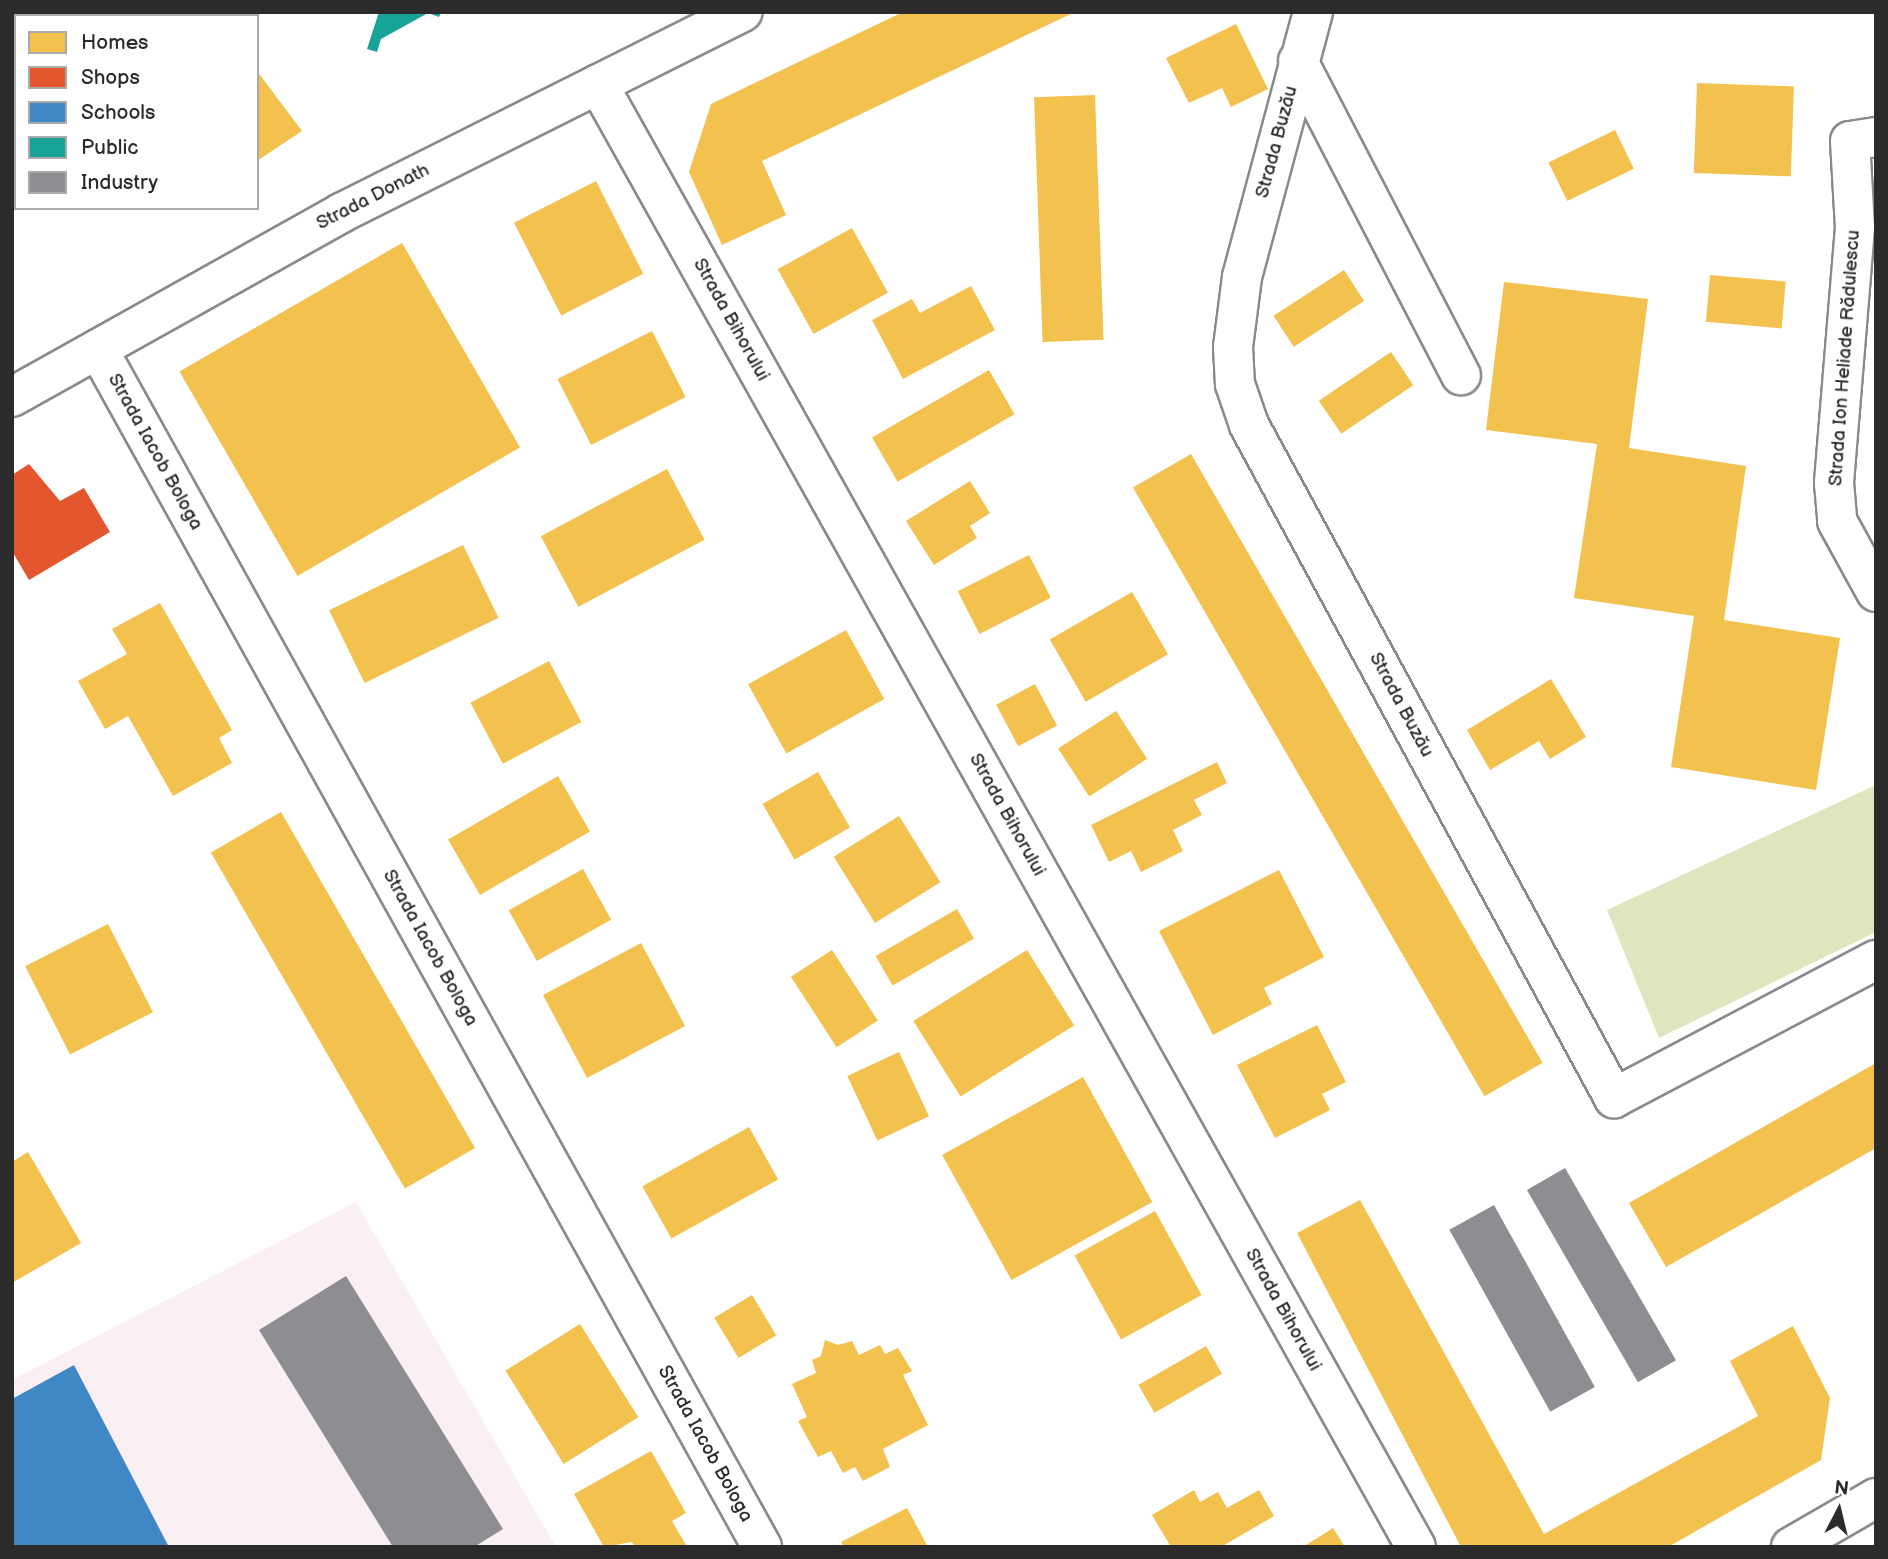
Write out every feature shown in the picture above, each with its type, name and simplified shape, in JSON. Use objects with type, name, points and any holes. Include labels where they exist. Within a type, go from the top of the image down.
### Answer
[{"type":"street","name":"Strada Donath","points":[[12,397],[341,213],[742,12]]},
{"type":"street","name":"Strada Buzău","points":[[1313,12],[1242,277],[1233,347],[1235,384],[1249,425],[1614,1098],[1876,960]]},
{"type":"street","points":[[1298,61],[1461,375]]},
{"type":"street","name":"Strada Bihorului","points":[[598,84],[1416,1547]]},
{"type":"street","name":"Strada Ion Heliade Rădulescu","points":[[1876,137],[1850,141],[1855,227],[1834,483],[1837,521],[1876,592]]},
{"type":"street","name":"Strada Iacob Bologa","points":[[97,349],[762,1547]]},
{"type":"street","points":[[1804,1544],[1876,1498]]},
{"type":"shaded area","points":[[356,1202],[556,1547],[12,1547],[12,1380]]},
{"type":"green space","points":[[1876,785],[1876,932],[1659,1038],[1607,910]]},
{"type":"building: Homes","points":[[903,12],[1075,12],[762,161],[786,215],[722,245],[689,172],[711,104]]},
{"type":"building: Homes","points":[[1236,24],[1268,89],[1231,107],[1222,88],[1189,103],[1166,58]]},
{"type":"building: Homes","points":[[14,64],[14,100],[12,97]]},
{"type":"building: Homes","points":[[259,74],[302,131],[259,160]]},
{"type":"building: Homes","points":[[1697,83],[1794,86],[1791,176],[1694,173]]},
{"type":"building: Homes","points":[[1095,95],[1104,340],[1043,342],[1034,97]]},
{"type":"building: Homes","points":[[1615,130],[1634,169],[1567,201],[1548,162]]},
{"type":"building: Homes","points":[[596,181],[643,274],[561,315],[514,223]]},
{"type":"building: Homes","points":[[852,228],[888,293],[814,334],[778,269]]},
{"type":"building: Homes","points":[[402,243],[520,447],[297,576],[179,372]]},
{"type":"building: Homes","points":[[1344,270],[1364,301],[1294,347],[1274,316]]},
{"type":"building: Homes","points":[[1710,275],[1786,282],[1782,328],[1706,322]]},
{"type":"building: Homes","points":[[1504,282],[1648,299],[1629,448],[1746,466],[1724,620],[1840,638],[1816,790],[1671,767],[1694,616],[1574,598],[1597,444],[1486,430]]},
{"type":"building: Homes","points":[[971,286],[995,330],[903,379],[872,320],[912,299],[920,313]]},
{"type":"building: Homes","points":[[652,331],[686,397],[591,445],[558,379]]},
{"type":"building: Homes","points":[[1391,352],[1413,385],[1341,434],[1319,401]]},
{"type":"building: Homes","points":[[989,370],[1014,414],[898,482],[872,438]]},
{"type":"building: Homes","points":[[1191,454],[1542,1063],[1484,1096],[1133,488]]},
{"type":"building: Homes","points":[[667,469],[705,540],[578,607],[541,536]]},
{"type":"building: Homes","points":[[970,481],[990,513],[970,526],[977,538],[934,565],[906,521]]},
{"type":"building: Homes","points":[[463,545],[499,618],[365,683],[329,610]]},
{"type":"building: Homes","points":[[1029,555],[1051,598],[980,634],[958,591]]},
{"type":"building: Homes","points":[[1132,592],[1168,654],[1086,702],[1050,640]]},
{"type":"building: Homes","points":[[160,603],[232,730],[219,738],[232,763],[173,796],[128,716],[105,729],[78,681],[127,654],[112,629]]},
{"type":"building: Homes","points":[[846,630],[884,699],[786,753],[748,684]]},
{"type":"building: Homes","points":[[549,661],[581,722],[503,764],[470,703]]},
{"type":"building: Homes","points":[[1551,679],[1586,737],[1550,759],[1539,741],[1490,770],[1467,730]]},
{"type":"building: Homes","points":[[1035,684],[1057,725],[1018,746],[996,705]]},
{"type":"building: Homes","points":[[1116,711],[1147,759],[1089,796],[1058,749]]},
{"type":"building: Homes","points":[[1217,762],[1227,783],[1194,800],[1202,815],[1173,830],[1183,851],[1141,872],[1131,851],[1109,862],[1091,825]]},
{"type":"building: Homes","points":[[818,772],[850,827],[795,859],[763,804]]},
{"type":"building: Homes","points":[[558,776],[590,831],[480,895],[448,840]]},
{"type":"building: Homes","points":[[281,812],[475,1148],[405,1189],[211,852]]},
{"type":"building: Homes","points":[[899,816],[940,882],[875,923],[834,857]]},
{"type":"building: Homes","points":[[583,869],[611,920],[537,961],[509,910]]},
{"type":"building: Homes","points":[[1279,870],[1324,957],[1264,988],[1272,1004],[1213,1035],[1159,931]]},
{"type":"building: Homes","points":[[957,909],[974,938],[893,985],[876,956]]},
{"type":"building: Homes","points":[[108,924],[153,1012],[70,1054],[25,966]]},
{"type":"building: Homes","points":[[641,943],[685,1026],[587,1078],[543,995]]},
{"type":"building: Homes","points":[[832,950],[878,1020],[837,1047],[791,977]]},
{"type":"building: Homes","points":[[1027,950],[1074,1025],[961,1096],[913,1021]]},
{"type":"building: Homes","points":[[1317,1025],[1346,1082],[1322,1094],[1330,1110],[1275,1138],[1237,1065]]},
{"type":"building: Homes","points":[[899,1052],[929,1116],[877,1140],[847,1076]]},
{"type":"building: Homes","points":[[1876,1063],[1876,1148],[1666,1267],[1629,1203]]},
{"type":"building: Homes","points":[[1083,1077],[1152,1202],[1012,1280],[942,1155]]},
{"type":"building: Homes","points":[[749,1127],[778,1179],[671,1239],[642,1186]]},
{"type":"building: Homes","points":[[28,1152],[81,1243],[12,1283],[12,1162]]},
{"type":"building: Homes","points":[[1360,1200],[1544,1534],[1758,1416],[1730,1361],[1793,1326],[1830,1398],[1821,1460],[1668,1547],[1461,1547],[1297,1233]]},
{"type":"building: Homes","points":[[1155,1211],[1202,1295],[1121,1340],[1075,1256]]},
{"type":"building: Homes","points":[[752,1295],[776,1335],[738,1358],[714,1318]]},
{"type":"building: Homes","points":[[580,1324],[638,1417],[564,1464],[505,1371]]},
{"type":"building: Homes","points":[[825,1340],[838,1345],[852,1341],[859,1355],[880,1345],[885,1354],[898,1348],[912,1371],[903,1375],[928,1425],[883,1449],[890,1467],[863,1481],[855,1467],[843,1473],[831,1451],[818,1457],[798,1421],[807,1417],[792,1384],[816,1373],[812,1360],[821,1356]]},
{"type":"building: Homes","points":[[1206,1346],[1222,1374],[1154,1413],[1138,1385]]},
{"type":"building: Homes","points":[[651,1451],[686,1513],[672,1521],[687,1547],[635,1547],[632,1542],[604,1547],[574,1494]]},
{"type":"building: Homes","points":[[1194,1490],[1200,1502],[1218,1492],[1227,1508],[1259,1490],[1274,1516],[1221,1547],[1171,1547],[1152,1515]]},
{"type":"building: Homes","points":[[907,1508],[928,1547],[844,1547],[841,1542]]},
{"type":"building: Homes","points":[[1333,1528],[1345,1547],[1303,1547]]},
{"type":"building: Shops","points":[[29,464],[60,501],[84,488],[110,532],[29,580],[12,551],[12,475]]},
{"type":"building: Schools","points":[[74,1365],[169,1547],[12,1547],[12,1399]]},
{"type":"building: Public","points":[[379,12],[441,12],[439,17],[428,13],[381,39],[377,52],[367,49]]},
{"type":"building: Industry","points":[[1565,1168],[1676,1360],[1638,1382],[1527,1190]]},
{"type":"building: Industry","points":[[1494,1205],[1595,1387],[1550,1412],[1449,1230]]},
{"type":"building: Industry","points":[[346,1276],[503,1529],[474,1547],[393,1547],[259,1330]]}]
